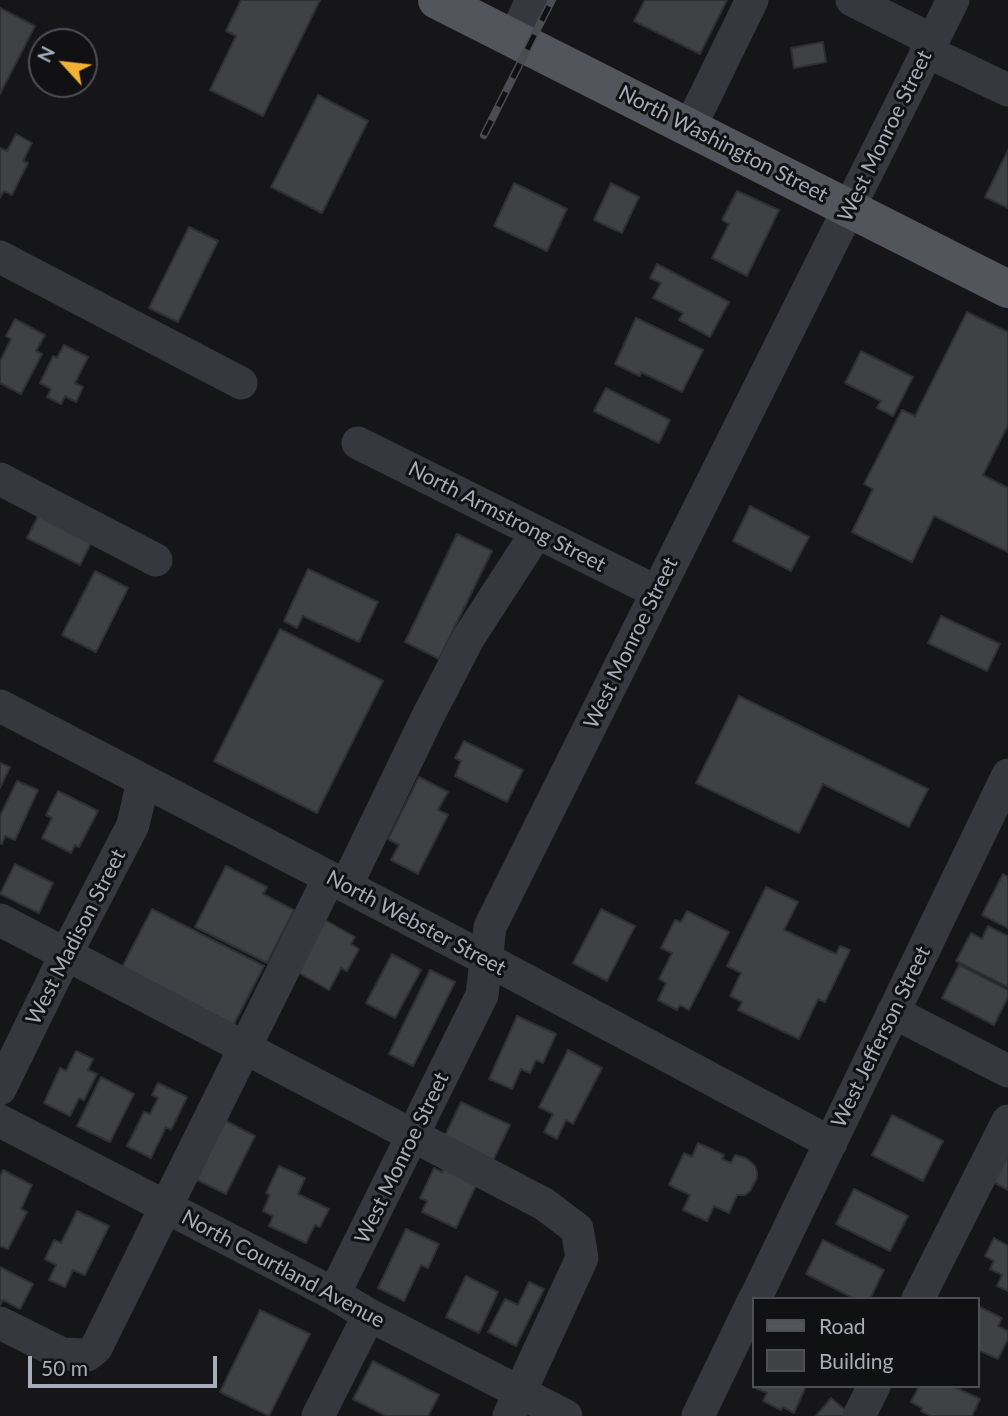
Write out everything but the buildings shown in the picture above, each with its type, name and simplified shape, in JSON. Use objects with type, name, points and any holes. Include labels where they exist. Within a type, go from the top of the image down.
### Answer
[{"type":"main road","name":"North Washington Street","points":[[437,0],[1008,289]]},
{"type":"street","points":[[514,38],[532,0]]},
{"type":"street","points":[[690,127],[751,0]]},
{"type":"street","points":[[852,0],[1008,90]]},
{"type":"street","name":"West Monroe Street","points":[[334,1294],[482,995],[490,927],[953,0]]},
{"type":"street","points":[[2,262],[241,383]]},
{"type":"street","name":"North Armstrong Street","points":[[358,443],[657,592]]},
{"type":"street","points":[[0,479],[156,561]]},
{"type":"street","points":[[0,1323],[62,1354],[87,1355],[96,1348],[244,1049],[338,882],[469,637],[537,532]]},
{"type":"street","name":"North Webster Street","points":[[0,706],[486,959],[831,1143]]},
{"type":"street","name":"West Jefferson Street","points":[[756,1297],[1008,775]]},
{"type":"street","name":"West Madison Street","points":[[0,1089],[134,824],[144,781]]},
{"type":"street","points":[[0,920],[544,1204],[576,1229],[582,1258],[514,1404]]},
{"type":"street","points":[[893,1012],[1008,1071]]},
{"type":"street","points":[[919,1297],[1008,1121]]},
{"type":"street","name":"North Courtland Avenue","points":[[0,1122],[334,1294],[514,1404],[566,1416]]},
{"type":"street","name":"West Jefferson Street","points":[[698,1416],[752,1306]]},
{"type":"street","points":[[318,1416],[369,1315]]},
{"type":"street","points":[[859,1416],[873,1388]]},
{"type":"railway","points":[[484,135],[552,0]]}]
